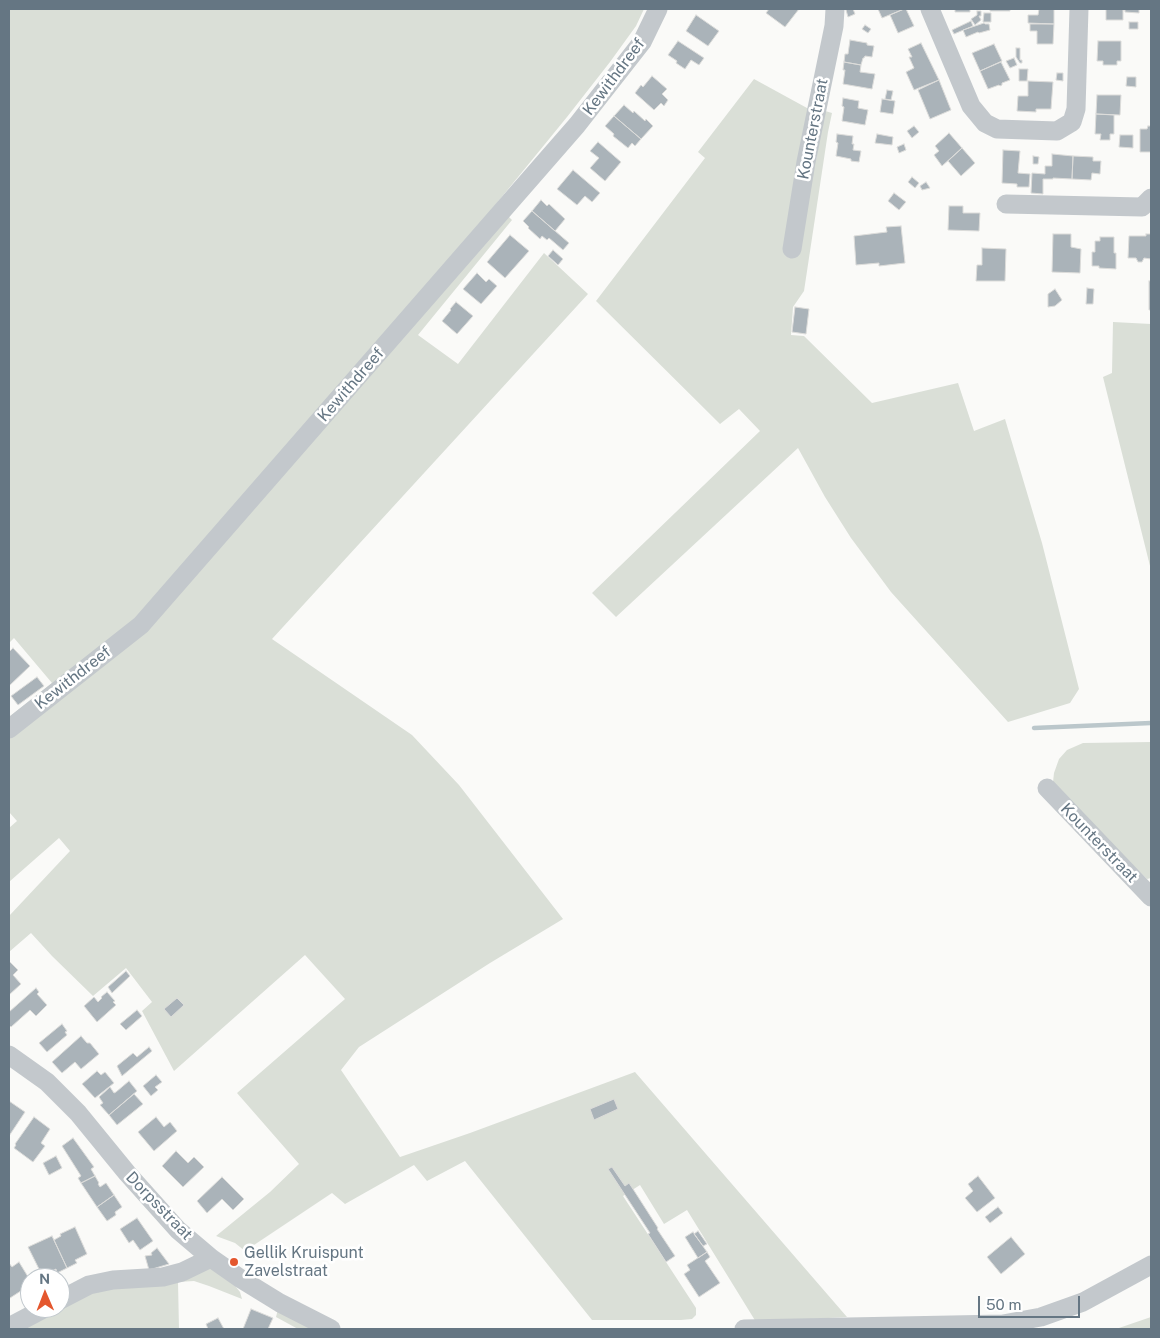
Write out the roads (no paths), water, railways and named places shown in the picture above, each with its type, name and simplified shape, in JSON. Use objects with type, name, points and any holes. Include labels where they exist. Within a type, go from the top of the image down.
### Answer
[{"type":"street","name":"Kewithdreef","points":[[9,729],[141,625],[577,125],[642,42],[658,9]]},
{"type":"street","name":"Kounterstraat","points":[[792,248],[806,162],[834,26],[835,9]]},
{"type":"street","points":[[930,9],[971,106],[985,123],[997,129],[1056,131],[1072,122],[1076,108],[1079,9]]},
{"type":"street","points":[[1006,204],[1142,206],[1151,198]]},
{"type":"street","name":"Kounterstraat","points":[[1048,788],[1151,897]]},
{"type":"street","name":"Dorpsstraat","points":[[10,1057],[47,1082],[78,1113],[178,1230],[211,1258],[241,1280],[280,1304],[331,1329]]},
{"type":"street","points":[[70,1295],[89,1285],[113,1280],[163,1277],[182,1272],[211,1258]]},
{"type":"street","points":[[744,1329],[1003,1324],[1041,1317],[1083,1302],[1151,1265]]},
{"type":"street","points":[[9,1327],[26,1318]]},
{"type":"waterway","points":[[1034,728],[1151,723]]},
{"type":"place","name":"Gellik Kruispunt Zavelstraat","points":[[234,1262]]}]
